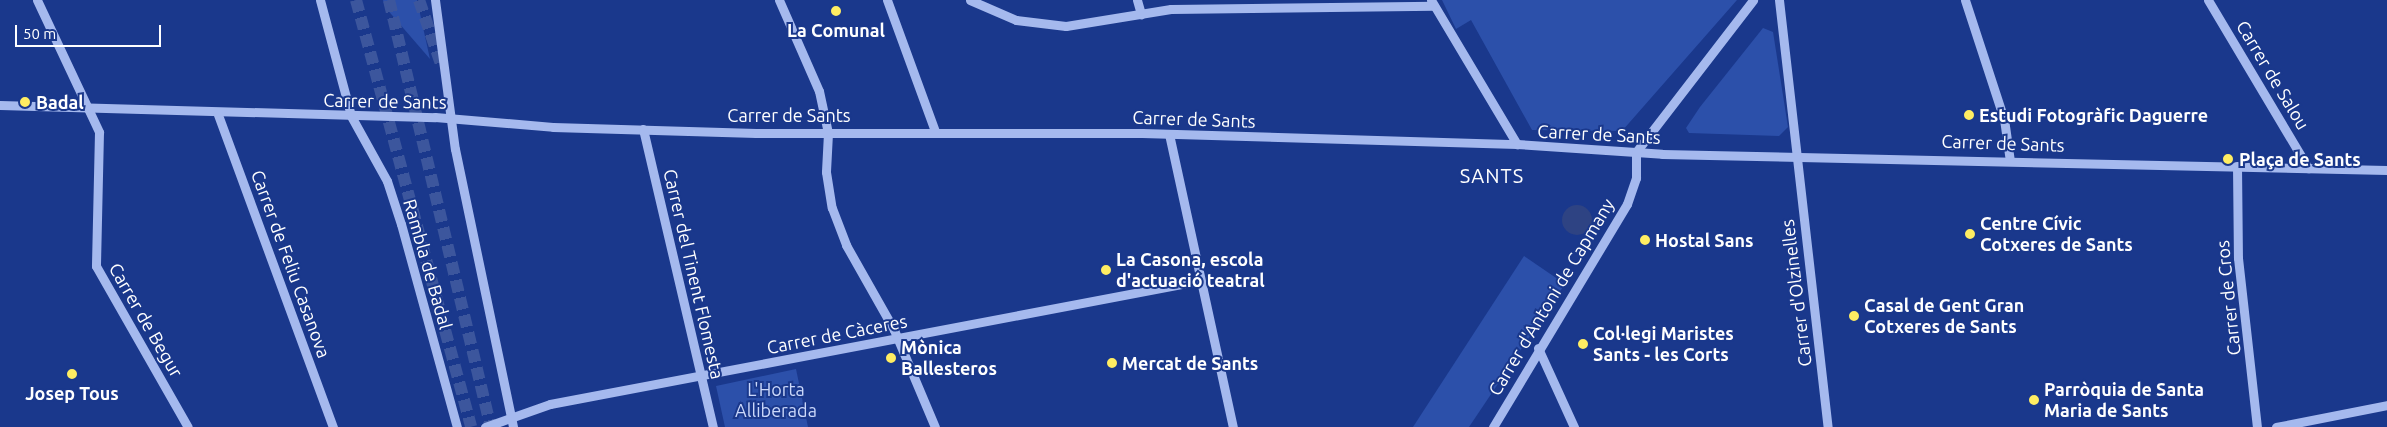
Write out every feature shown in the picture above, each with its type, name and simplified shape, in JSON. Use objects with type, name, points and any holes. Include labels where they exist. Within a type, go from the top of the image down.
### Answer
[{"type":"street","name":"Carrer de Begur","points":[[37,0],[99,132],[96,266],[188,427]]},
{"type":"street","name":"Rambla de Badal","points":[[320,0],[351,116],[387,181],[456,427]]},
{"type":"street","points":[[435,0],[450,118],[509,415],[513,427]]},
{"type":"street","points":[[779,0],[819,91],[828,133],[826,172],[832,208],[846,245],[898,338],[935,427]]},
{"type":"street","points":[[888,0],[935,131]]},
{"type":"street","points":[[970,0],[1016,20],[1049,26],[1205,4],[1432,3],[1517,144]]},
{"type":"street","points":[[1137,0],[1140,14]]},
{"type":"street","points":[[1636,152],[1753,0]]},
{"type":"street","name":"Carrer d'Olzinelles","points":[[1779,0],[1828,427]]},
{"type":"street","points":[[1965,0],[2004,119],[2010,161]]},
{"type":"street","name":"Carrer de Salou","points":[[2208,0],[2308,168]]},
{"type":"street","name":"Carrer de Sants","points":[[0,105],[450,118],[553,127],[828,133],[935,131],[1169,134],[1517,144],[1636,152],[2387,170]]},
{"type":"street","name":"Carrer de Feliu Casanova","points":[[218,112],[333,427]]},
{"type":"street","name":"Carrer del Tinent Flomesta","points":[[643,129],[713,427]]},
{"type":"street","points":[[1169,134],[1198,281],[1233,427]]},
{"type":"street","name":"Carrer d'Antoni de Capmany","points":[[1493,427],[1538,348],[1627,204],[1636,178],[1636,152]]},
{"type":"street","name":"Carrer de Cros","points":[[2237,166],[2238,258],[2258,427]]},
{"type":"street","name":"Carrer de Càceres","points":[[485,427],[509,415],[1198,281]]},
{"type":"street","points":[[1538,348],[1574,427]]},
{"type":"street","points":[[2276,427],[2387,405]]},
{"type":"green space","points":[[383,0],[417,0],[430,59],[385,7]]},
{"type":"green space","points":[[1442,0],[1737,0],[1622,131],[1532,130],[1471,20],[1456,29]]},
{"type":"green space","points":[[1763,28],[1773,32],[1788,127],[1779,136],[1689,133],[1686,128],[1700,107]]},
{"type":"green space","points":[[1524,256],[1565,284],[1469,427],[1413,427]]},
{"type":"green space","name":"L'Horta Alliberada","points":[[796,369],[808,427],[725,427],[716,386]]},
{"type":"shaded area","points":[[1577,205],[1588,209],[1592,220],[1588,231],[1577,235],[1566,231],[1562,220],[1566,209]]},
{"type":"tunnel","points":[[356,0],[471,427]]},
{"type":"tunnel","points":[[389,0],[491,427]]},
{"type":"tunnel","points":[[419,0],[441,64]]},
{"type":"place","name":"La Comunal","points":[[836,11]]},
{"type":"place","name":"Badal","points":[[25,102]]},
{"type":"place","name":"Estudi Fotogràfic Daguerre","points":[[1969,115]]},
{"type":"place","name":"Plaça de Sants","points":[[2228,159]]},
{"type":"place","name":"Centre Cívic Cotxeres de Sants","points":[[1970,234]]},
{"type":"place","name":"Hostal Sans","points":[[1645,240]]},
{"type":"place","name":"La Casona, escola d'actuació teatral","points":[[1106,270]]},
{"type":"place","name":"Casal de Gent Gran Cotxeres de Sants","points":[[1854,316]]},
{"type":"place","name":"Col·legi Maristes Sants - les Corts","points":[[1583,344]]},
{"type":"place","name":"Mònica Ballesteros","points":[[891,358]]},
{"type":"place","name":"Mercat de Sants","points":[[1112,363]]},
{"type":"place","name":"Josep Tous","points":[[72,374]]},
{"type":"place","name":"Parròquia de Santa Maria de Sants","points":[[2034,400]]},
{"type":"district","name":"SANTS","points":[[1492,175]]}]
